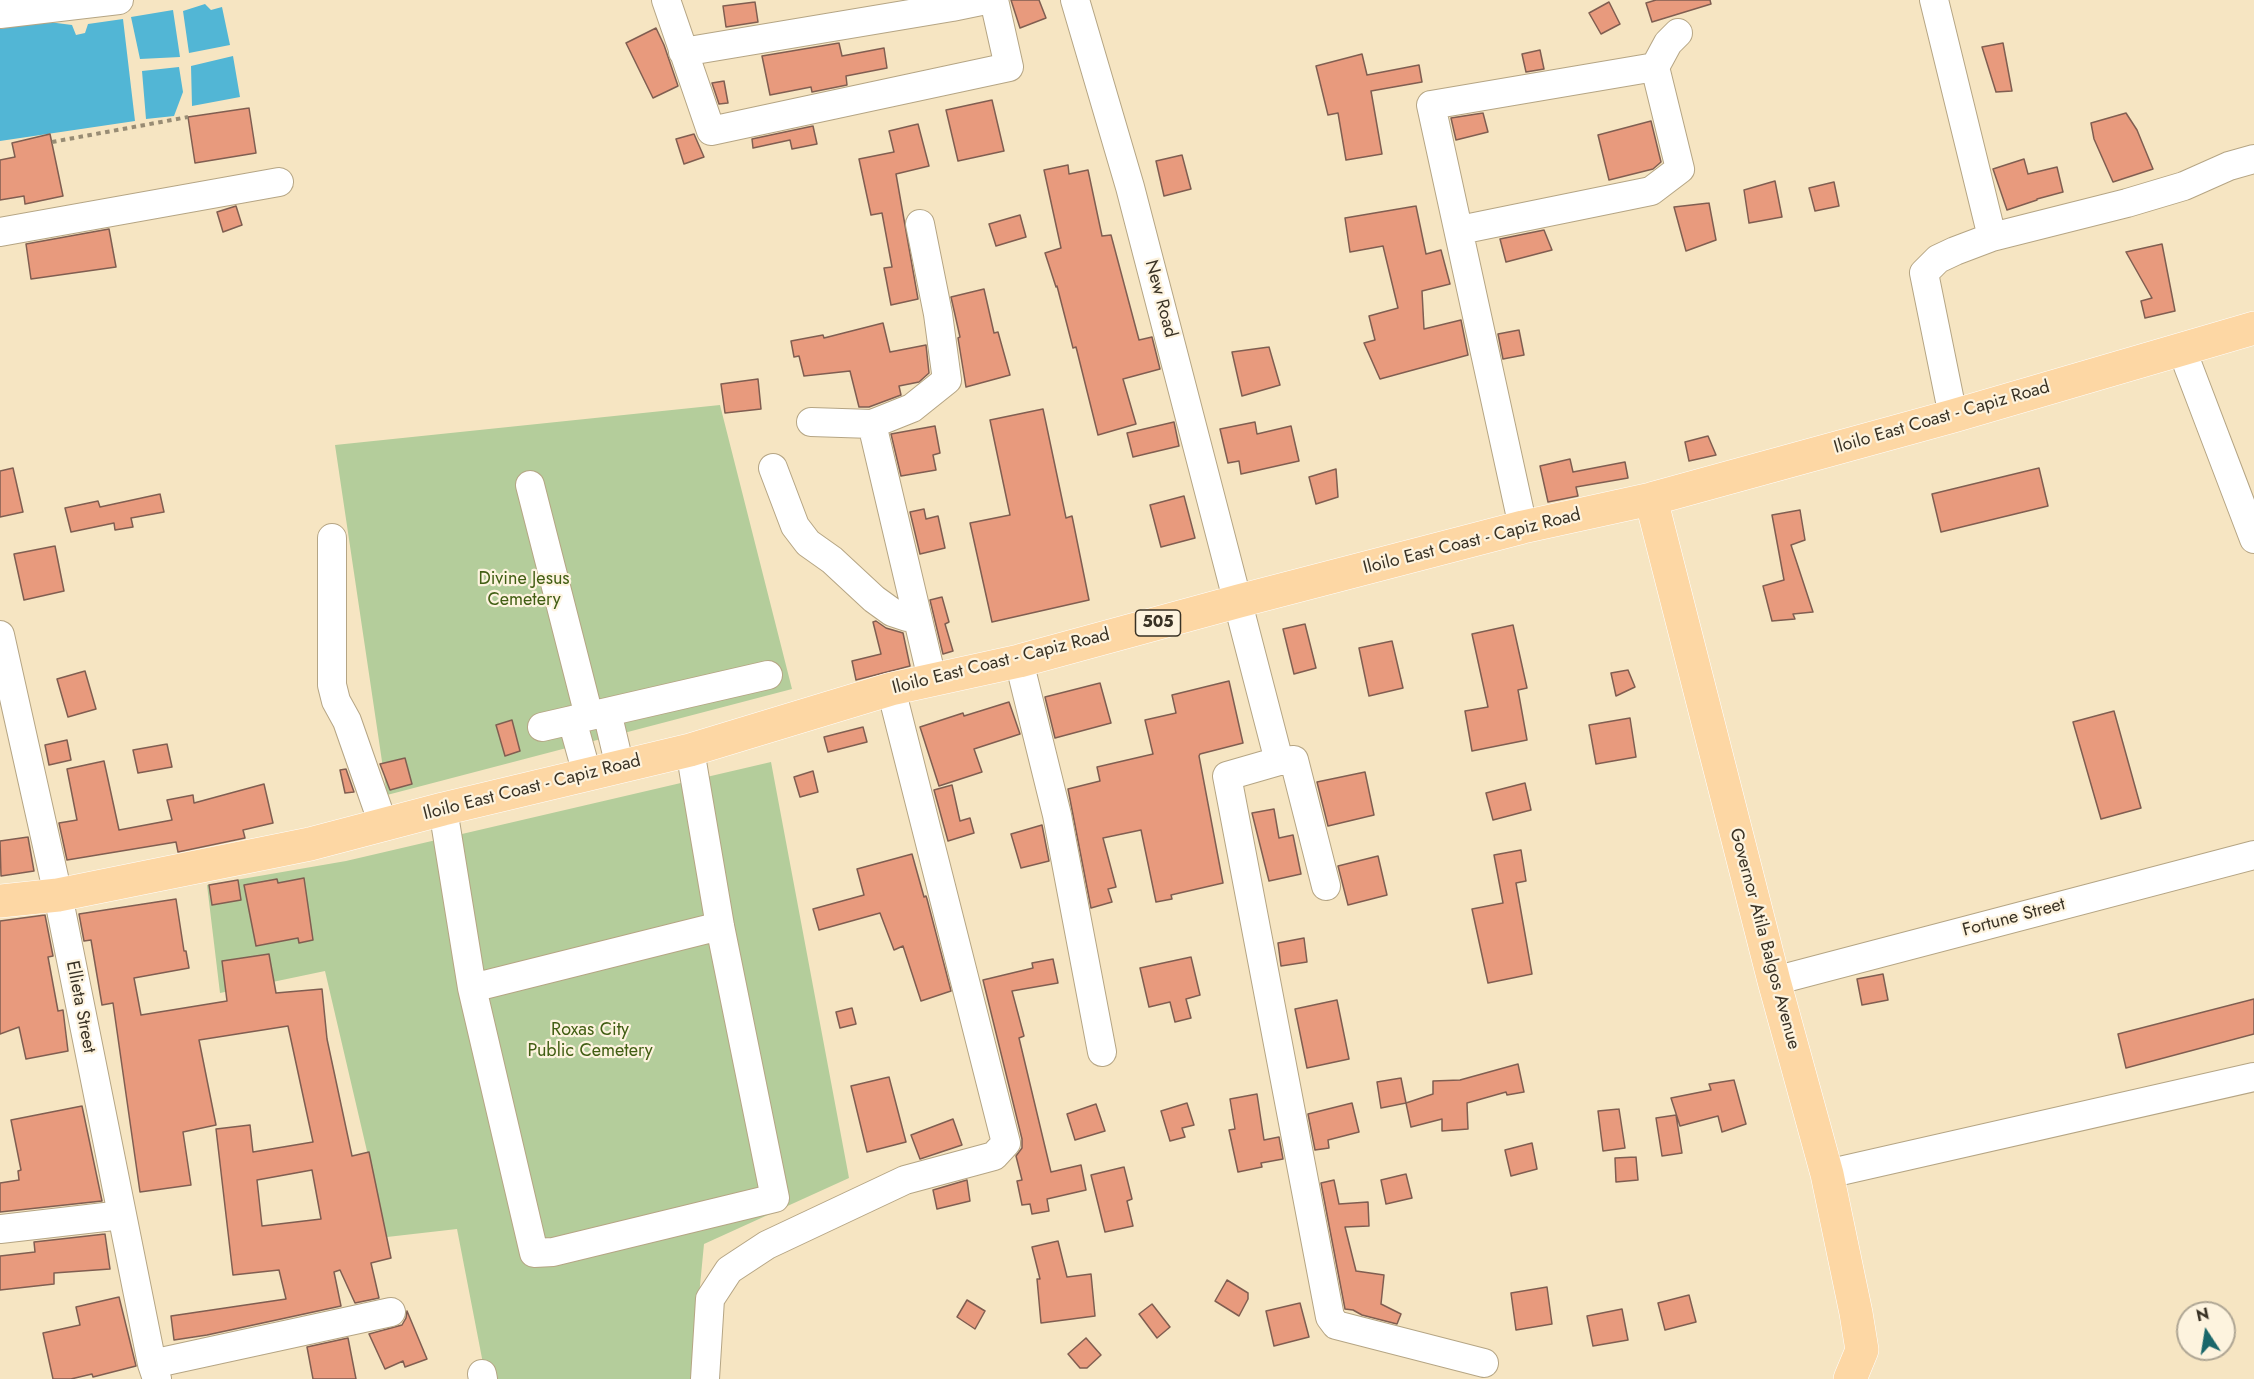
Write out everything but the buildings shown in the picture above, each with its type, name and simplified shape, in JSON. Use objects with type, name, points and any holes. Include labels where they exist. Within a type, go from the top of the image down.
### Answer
[{"type":"main road","name":"Iloilo East Coast - Capiz Road","points":[[58,895],[310,844],[442,809],[690,750],[891,689],[1019,661],[1523,527],[1651,499],[1953,416],[2254,328]]},
{"type":"main road","name":"Governor Atila Balgos Avenue","points":[[1651,499],[1774,981],[1827,1174],[1862,1350],[1850,1379]]},
{"type":"main road","name":"505","points":[[0,901],[58,895]]},
{"type":"street","points":[[0,14],[119,0]]},
{"type":"street","points":[[666,0],[711,131],[1009,66],[994,0]]},
{"type":"street","points":[[683,52],[986,0]]},
{"type":"street","name":"New Road","points":[[1075,0],[1130,188],[1279,761]]},
{"type":"street","points":[[1934,0],[1992,237]]},
{"type":"street","points":[[1460,230],[1651,191],[1680,169],[1655,67],[1668,43],[1678,33]]},
{"type":"street","points":[[1523,527],[1431,105],[1655,67]]},
{"type":"street","points":[[1953,416],[1924,273],[1938,259],[1992,237],[2139,200],[2184,186],[2229,166],[2254,159]]},
{"type":"street","points":[[0,232],[279,182]]},
{"type":"street","points":[[811,422],[872,424],[912,408],[947,380],[938,314],[920,224]]},
{"type":"street","points":[[2182,350],[2254,539]]},
{"type":"street","points":[[872,424],[932,679]]},
{"type":"street","points":[[773,468],[795,526],[808,543],[832,560],[874,599],[892,612],[917,617]]},
{"type":"street","points":[[530,485],[589,716],[620,767]]},
{"type":"street","points":[[332,538],[332,685],[383,824]]},
{"type":"street","name":"Ellieta Street","points":[[0,635],[4,671],[58,895],[152,1375]]},
{"type":"street","points":[[1019,661],[1057,815],[1101,1052]]},
{"type":"street","points":[[542,726],[768,675]]},
{"type":"street","points":[[705,1379],[710,1299],[729,1270],[767,1245],[905,1180],[994,1156],[1006,1143],[891,689]]},
{"type":"street","points":[[586,774],[589,716]]},
{"type":"street","points":[[442,809],[472,988],[534,1253],[553,1252],[775,1197],[720,926],[690,750]]},
{"type":"street","points":[[1326,886],[1294,760],[1279,761],[1227,776],[1330,1317],[1336,1325],[1484,1363]]},
{"type":"street","name":"Fortune Street","points":[[1774,981],[2254,855]]},
{"type":"street","points":[[472,988],[720,926]]},
{"type":"street","points":[[1827,1174],[2254,1077]]},
{"type":"street","points":[[0,1229],[122,1215]]},
{"type":"street","points":[[152,1375],[391,1312]]},
{"type":"path","points":[[52,142],[188,117]]},
{"type":"green space","name":"Divine Jesus Cemetery","points":[[720,405],[792,689],[387,795],[335,445]]},
{"type":"green space","name":"Roxas City Public Cemetery","points":[[771,762],[849,1178],[704,1244],[691,1379],[486,1379],[457,1229],[387,1237],[325,971],[220,993],[207,885],[346,861]]},
{"type":"water","points":[[205,4],[211,10],[222,7],[230,45],[189,53],[183,11]]},
{"type":"water","points":[[173,10],[180,57],[140,59],[131,17]]},
{"type":"water","points":[[123,19],[135,121],[0,141],[0,29],[41,21],[72,25],[76,35],[85,33],[88,24]]},
{"type":"water","points":[[233,56],[240,97],[192,106],[191,66]]},
{"type":"water","points":[[179,67],[183,92],[174,116],[146,119],[142,71]]}]
